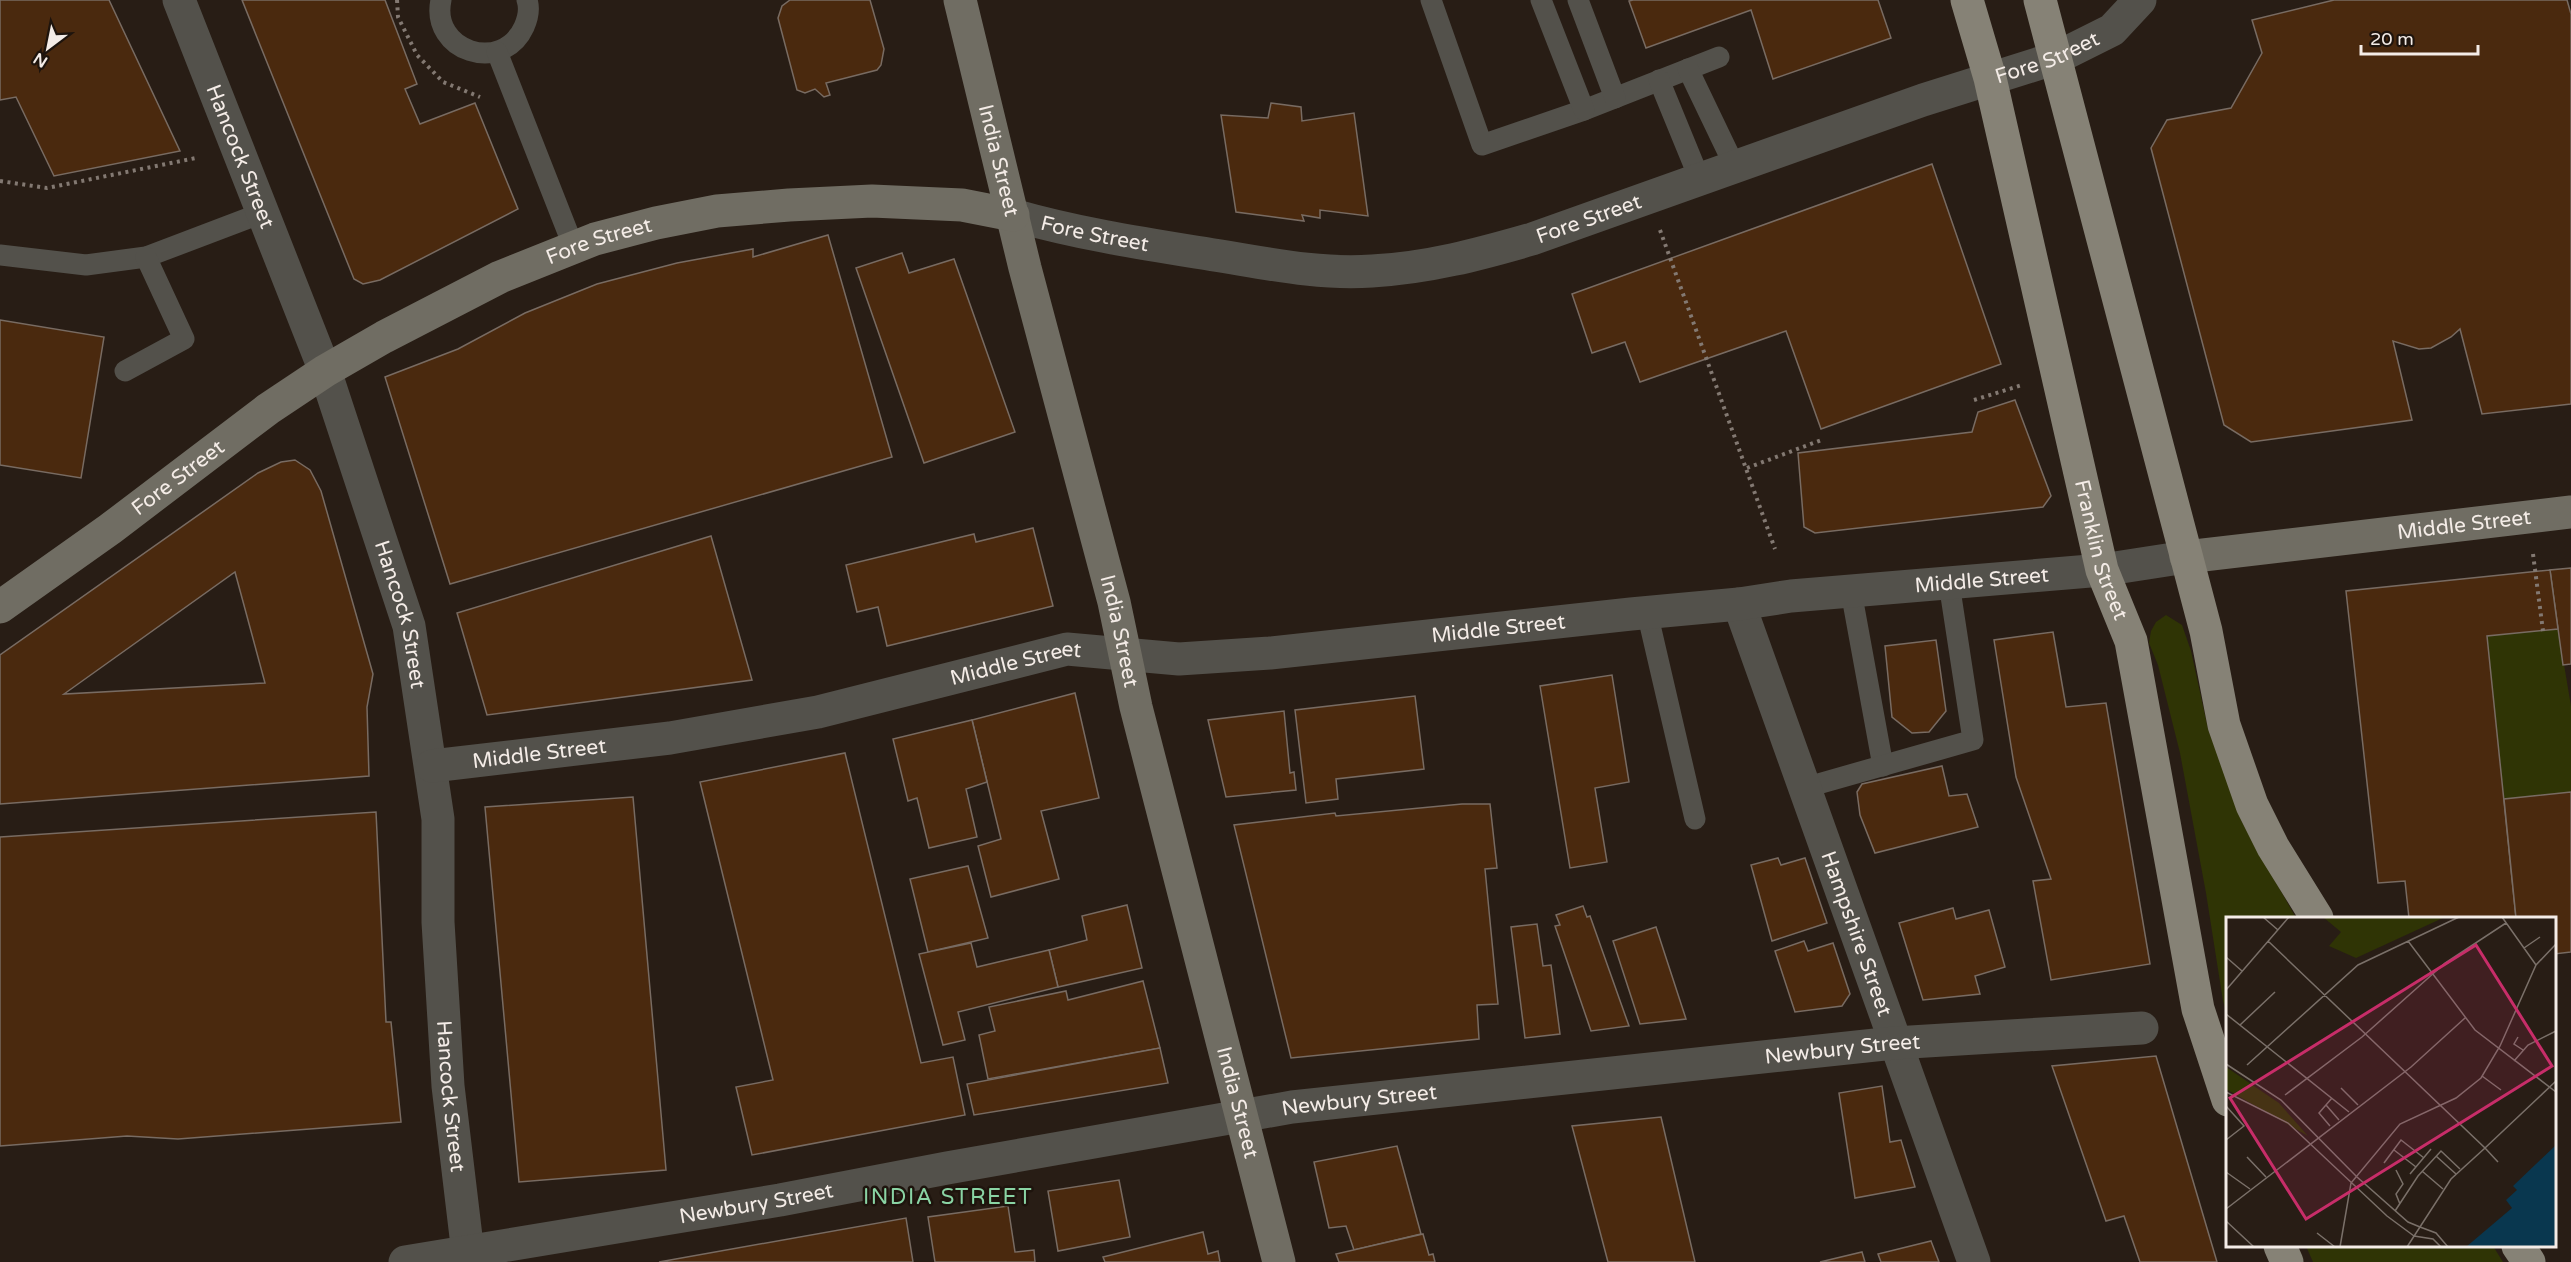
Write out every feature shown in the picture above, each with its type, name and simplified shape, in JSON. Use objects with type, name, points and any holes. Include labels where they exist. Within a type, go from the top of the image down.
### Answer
[{"type":"main road","name":"Franklin Street","points":[[1966,0],[1990,78],[2102,570],[2131,641],[2198,1009],[2226,1094]]},
{"type":"main road","points":[[2040,0],[2207,637],[2224,725],[2252,805],[2274,847],[2316,917]]},
{"type":"main road","points":[[2281,1247],[2287,1262]]},
{"type":"main road","points":[[2519,1247],[2529,1262]]},
{"type":"street","name":"Hancock Street","points":[[179,0],[325,372],[409,626],[432,766],[438,819],[438,922],[448,1086],[469,1256]]},
{"type":"street","name":"India Street","points":[[960,0],[1025,268],[1114,602],[1239,1115],[1279,1262]]},
{"type":"street","name":"Fore Street","points":[[0,606],[110,529],[268,409],[325,372],[384,337],[500,278],[595,239],[656,223],[717,211],[872,201],[962,205],[1013,215],[1068,231],[1313,269],[1370,272],[1414,268],[1474,256],[1648,199],[1990,78],[2056,58],[2112,30],[2140,0]]},
{"type":"street","name":"Middle Street","points":[[432,766],[670,738],[818,712],[1067,649],[1179,659],[1270,653],[1739,604],[1791,596],[2102,570],[2186,557],[2571,512]]},
{"type":"street","name":"Hampshire Street","points":[[1739,604],[1974,1262]]},
{"type":"street","name":"Newbury Street","points":[[405,1262],[469,1256],[1292,1107],[1894,1043],[2142,1028]]},
{"type":"lane","points":[[441,0],[441,20],[447,34],[457,44],[476,53],[497,52],[511,45],[521,34],[527,20],[527,0]]},
{"type":"lane","points":[[1431,0],[1482,145],[1584,110],[1719,57]]},
{"type":"lane","points":[[1541,0],[1584,110]]},
{"type":"lane","points":[[1578,0],[1615,98]]},
{"type":"lane","points":[[497,52],[574,248]]},
{"type":"lane","points":[[1688,69],[1735,168]]},
{"type":"lane","points":[[1659,80],[1700,180]]},
{"type":"lane","points":[[0,255],[86,265],[146,257],[262,213]]},
{"type":"lane","points":[[125,370],[184,339],[146,257]]},
{"type":"lane","points":[[1804,788],[1973,740],[1949,583]]},
{"type":"lane","points":[[1851,591],[1883,766]]},
{"type":"lane","points":[[1647,612],[1695,819]]},
{"type":"path","points":[[397,0],[398,17],[417,55],[443,82],[479,95],[483,105]]},
{"type":"path","points":[[0,181],[47,188],[196,158]]},
{"type":"path","points":[[1648,199],[1775,549]]},
{"type":"path","points":[[1974,400],[2028,382]]},
{"type":"path","points":[[1747,468],[1824,440]]},
{"type":"path","points":[[2527,516],[2543,631]]},
{"type":"green space","points":[[2166,615],[2182,625],[2191,651],[2208,729],[2242,822],[2295,917],[2226,917],[2226,1012],[2180,753],[2158,665],[2149,643],[2151,631],[2156,622]]},
{"type":"green space","points":[[2558,629],[2571,706],[2571,792],[2504,799],[2487,636]]},
{"type":"green space","points":[[2306,1247],[2494,1247],[2503,1262],[2313,1262]]},
{"type":"building","points":[[0,0],[109,0],[180,151],[54,176],[16,97],[0,100]]},
{"type":"building","points":[[242,0],[385,0],[417,84],[405,89],[420,124],[475,103],[518,209],[380,280],[363,284],[354,279]]},
{"type":"building","points":[[790,0],[870,0],[884,49],[881,65],[877,70],[826,83],[830,95],[824,97],[815,89],[805,93],[797,90],[778,18],[782,6]]},
{"type":"building","points":[[1878,0],[1891,38],[1773,79],[1751,10],[1646,48],[1629,1]]},
{"type":"building","points":[[2334,0],[2567,0],[2571,14],[2571,404],[2482,414],[2460,329],[2431,348],[2419,349],[2393,341],[2412,420],[2251,442],[2224,425],[2151,148],[2167,120],[2231,108],[2262,53],[2252,20]]},
{"type":"building","points":[[1271,103],[1301,107],[1302,121],[1354,113],[1368,216],[1320,210],[1320,218],[1302,215],[1304,221],[1236,212],[1221,115],[1268,118]]},
{"type":"building","points":[[1932,164],[2001,364],[1821,429],[1786,331],[1640,382],[1625,342],[1592,353],[1572,294]]},
{"type":"building","points":[[828,235],[892,457],[450,584],[385,377],[458,349],[525,313],[597,284],[677,263],[753,249],[753,257]]},
{"type":"building","points":[[902,253],[909,273],[954,259],[1015,432],[924,463],[856,268]]},
{"type":"building","points":[[0,320],[104,337],[81,478],[0,465]]},
{"type":"building","points":[[2015,400],[2051,496],[2043,507],[1815,533],[1804,527],[1798,453],[1972,432],[1978,412]]},
{"type":"building","points":[[295,460],[310,470],[321,491],[373,674],[367,707],[369,776],[0,804],[0,655],[258,473],[281,462]],"holes":[[[235,572],[265,683],[64,694]]]},
{"type":"building","points":[[1033,528],[1053,606],[887,646],[878,607],[857,612],[846,565],[974,534],[976,542]]},
{"type":"building","points":[[711,536],[752,680],[487,715],[457,613]]},
{"type":"building","points":[[2571,568],[2571,664],[2563,665],[2550,570]]},
{"type":"building","points":[[2550,570],[2558,629],[2487,636],[2516,917],[2409,917],[2405,881],[2378,883],[2346,591]]},
{"type":"building","points":[[2053,632],[2066,707],[2106,703],[2150,964],[2051,980],[2033,881],[2051,879],[2016,777],[1994,640]]},
{"type":"building","points":[[1936,640],[1946,711],[1929,732],[1912,733],[1892,717],[1885,646]]},
{"type":"building","points":[[1612,675],[1629,782],[1595,788],[1607,862],[1570,868],[1540,686]]},
{"type":"building","points":[[1075,693],[1099,798],[1041,811],[1059,879],[991,897],[978,846],[1001,839],[972,720]]},
{"type":"building","points":[[1415,696],[1424,769],[1336,779],[1338,799],[1306,803],[1295,710]]},
{"type":"building","points":[[1284,711],[1290,773],[1294,772],[1296,790],[1226,797],[1208,720]]},
{"type":"building","points":[[972,720],[987,782],[966,789],[977,837],[929,848],[917,798],[908,801],[893,739]]},
{"type":"building","points":[[845,753],[921,1063],[953,1057],[965,1115],[752,1155],[736,1087],[773,1080],[700,782]]},
{"type":"building","points":[[1942,766],[1949,796],[1967,794],[1978,827],[1875,853],[1860,815],[1857,792],[1862,784]]},
{"type":"building","points":[[2571,792],[2571,952],[2556,954],[2556,917],[2516,917],[2504,799]]},
{"type":"building","points":[[633,797],[666,1170],[519,1182],[485,807]]},
{"type":"building","points":[[1462,804],[1490,804],[1497,868],[1485,869],[1498,1004],[1477,1005],[1479,1039],[1291,1058],[1234,825],[1335,813],[1336,816]]},
{"type":"building","points":[[376,812],[386,1022],[391,1022],[401,1122],[178,1139],[127,1136],[0,1146],[0,837]]},
{"type":"building","points":[[1778,858],[1781,865],[1805,858],[1827,923],[1772,941],[1751,865]]},
{"type":"building","points":[[968,866],[988,938],[928,952],[910,879]]},
{"type":"building","points":[[1127,905],[1142,968],[1058,987],[1049,950],[1087,940],[1082,916]]},
{"type":"building","points":[[1583,906],[1587,917],[1590,916],[1629,1026],[1591,1031],[1555,926],[1560,925],[1556,915]]},
{"type":"building","points":[[1953,908],[1956,919],[1989,910],[2005,967],[1975,976],[1980,994],[1923,1000],[1899,923]]},
{"type":"building","points":[[1537,924],[1543,966],[1551,965],[1560,1034],[1525,1038],[1511,927]]},
{"type":"building","points":[[1656,927],[1686,1019],[1640,1024],[1613,941]]},
{"type":"building","points":[[1804,941],[1808,951],[1833,943],[1850,994],[1842,1006],[1795,1012],[1775,951]]},
{"type":"building","points":[[971,943],[977,967],[1049,950],[1058,987],[958,1012],[965,1040],[943,1045],[919,954]]},
{"type":"building","points":[[1143,981],[1160,1048],[988,1079],[979,1035],[995,1031],[989,1007],[1066,991],[1068,1000]]},
{"type":"building","points":[[1160,1048],[1168,1083],[974,1115],[967,1084]]},
{"type":"building","points":[[2156,1056],[2217,1262],[2140,1262],[2124,1216],[2106,1221],[2052,1066]]},
{"type":"building","points":[[1882,1086],[1890,1142],[1901,1140],[1915,1187],[1855,1198],[1839,1093]]},
{"type":"building","points":[[1661,1117],[1695,1262],[1608,1262],[1572,1126]]},
{"type":"building","points":[[1397,1146],[1421,1234],[1354,1250],[1346,1226],[1329,1228],[1314,1162]]},
{"type":"building","points":[[1119,1180],[1130,1237],[1058,1251],[1048,1191]]},
{"type":"building","points":[[1008,1206],[1015,1252],[1034,1250],[1035,1262],[935,1262],[928,1217]]},
{"type":"building","points":[[906,1218],[913,1262],[659,1262]]},
{"type":"building","points":[[1203,1232],[1208,1254],[1218,1251],[1220,1262],[1105,1262],[1103,1257]]},
{"type":"building","points":[[1423,1234],[1429,1255],[1433,1254],[1435,1262],[1339,1262],[1336,1254]]},
{"type":"building","points":[[1931,1241],[1939,1262],[1881,1262],[1878,1254]]},
{"type":"building","points":[[1862,1252],[1865,1262],[1820,1262]]},
{"type":"district","name":"INDIA STREET","points":[[948,1196]]}]
